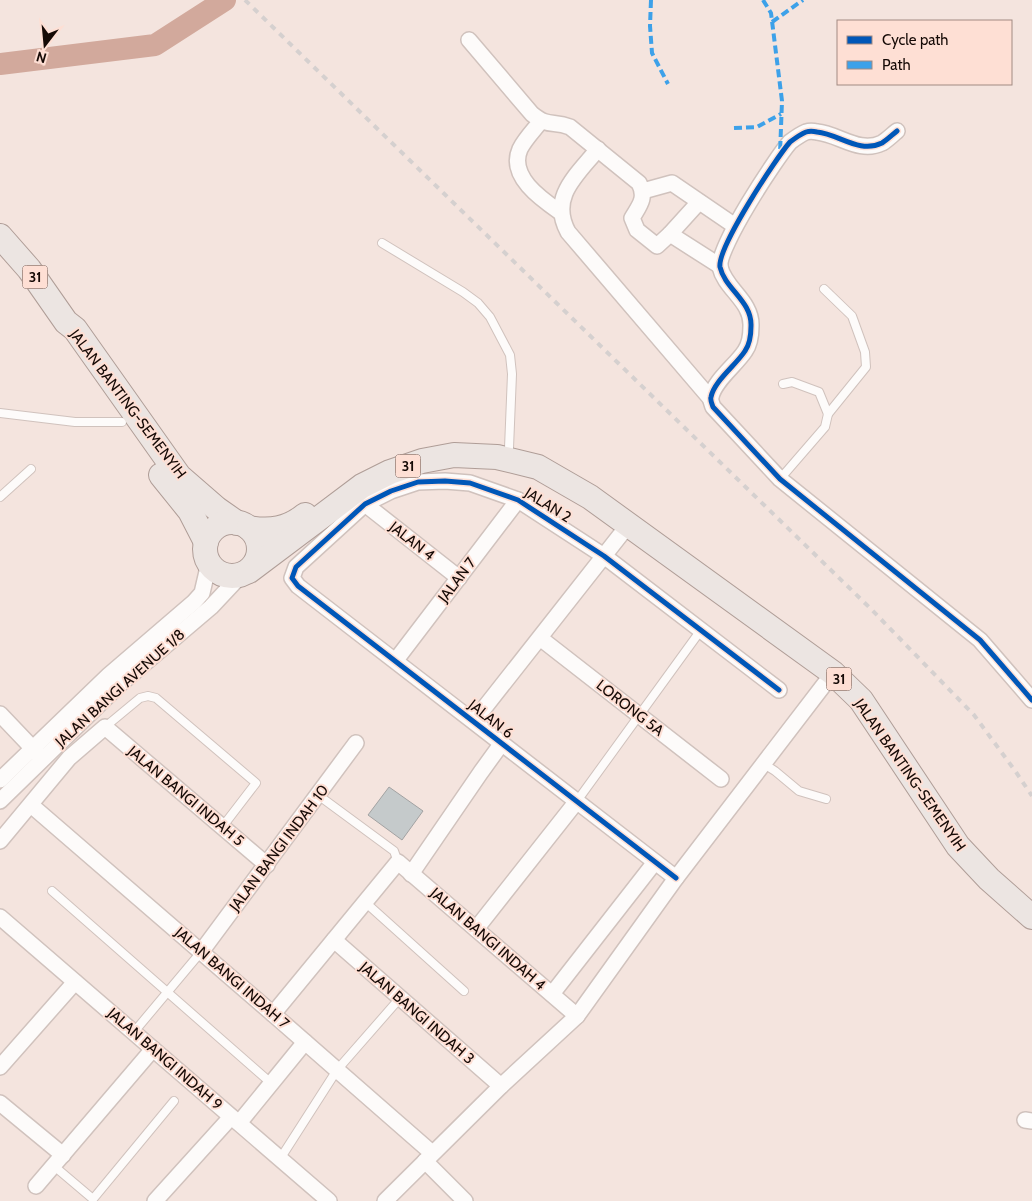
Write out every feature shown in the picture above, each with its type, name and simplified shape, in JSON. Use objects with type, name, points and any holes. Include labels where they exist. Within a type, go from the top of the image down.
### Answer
[{"type":"main road","name":"JALAN BANTING-SEMENYIH","points":[[0,236],[29,269],[66,322],[75,329],[179,476],[217,509],[243,525],[262,530],[275,530],[302,518],[356,475],[384,460],[417,449],[460,444],[509,448],[549,463],[590,497]]},
{"type":"main road","name":"JALAN BANTING-SEMENYIH","points":[[66,322],[66,333],[122,422],[155,468],[190,511],[208,553]]},
{"type":"main road","name":"JALAN BANTING-SEMENYIH","points":[[245,573],[362,486],[390,472],[422,461],[454,455],[497,457],[538,467],[590,497],[629,524],[833,673],[861,700],[958,846],[989,879],[1032,917]]},
{"type":"main road","points":[[227,523],[243,525],[257,537],[260,549],[257,561],[245,573],[223,575],[208,553],[210,533],[227,523]]},
{"type":"street","points":[[469,40],[532,114],[541,121],[551,124],[560,123],[570,127],[639,183],[643,191],[642,200],[632,218],[637,230],[657,246],[699,202]]},
{"type":"street","points":[[541,121],[519,150],[518,168],[535,194],[560,212]]},
{"type":"street","points":[[720,266],[724,248],[735,226],[791,141],[808,131],[827,133],[847,142],[866,147],[882,143],[897,131]]},
{"type":"street","points":[[598,148],[567,187],[562,200],[560,212],[568,232],[710,398],[713,407],[780,479],[980,640],[1031,696]]},
{"type":"street","points":[[643,191],[672,183],[735,226]]},
{"type":"street","points":[[670,234],[720,266],[727,280],[746,305],[751,320],[750,338],[745,350],[714,388],[710,398]]},
{"type":"street","name":"JALAN 2","points":[[292,578],[296,567],[365,504],[391,491],[418,482],[445,481],[470,483],[518,500],[604,556],[778,690]]},
{"type":"street","name":"JALAN 7","points":[[396,660],[518,500]]},
{"type":"street","name":"JALAN 4","points":[[365,504],[459,578]]},
{"type":"street","points":[[474,721],[629,524]]},
{"type":"street","name":"JALAN BANGI AVENUE 1/8","points":[[0,801],[38,753],[109,675],[202,593],[205,584],[208,553]]},
{"type":"street","name":"JALAN BANGI AVENUE 1/8","points":[[0,780],[38,753],[211,608],[245,573]]},
{"type":"street","name":"JALAN 6","points":[[292,578],[298,586],[676,878]]},
{"type":"street","name":"LORONG 5A","points":[[540,638],[721,779]]},
{"type":"street","points":[[385,1201],[501,1086],[577,1016],[676,878],[833,673]]},
{"type":"street","points":[[0,714],[38,753]]},
{"type":"street","points":[[0,841],[69,758],[105,726]]},
{"type":"street","name":"JALAN BANGI INDAH 5","points":[[105,726],[267,865]]},
{"type":"street","name":"JALAN BANGI INDAH 10","points":[[201,952],[356,743]]},
{"type":"street","points":[[411,874],[480,772],[502,743]]},
{"type":"street","points":[[476,929],[577,801]]},
{"type":"street","name":"JALAN BANGI INDAH 7","points":[[31,805],[337,1070],[429,1157],[465,1201]]},
{"type":"street","points":[[273,1014],[398,862]]},
{"type":"street","name":"JALAN BANGI INDAH 4","points":[[398,862],[577,1016]]},
{"type":"street","points":[[552,994],[655,862]]},
{"type":"street","name":"JALAN BANGI INDAH 9","points":[[0,917],[329,1201]]},
{"type":"street","name":"JALAN BANGI INDAH 3","points":[[334,940],[501,1086]]},
{"type":"street","points":[[1,1064],[75,982]]},
{"type":"street","points":[[154,1201],[271,1083],[305,1042]]},
{"type":"street","points":[[36,1186],[154,1049]]},
{"type":"street","points":[[0,1103],[58,1161]]},
{"type":"lane","points":[[382,242],[463,292],[478,303],[490,317],[510,355],[512,374],[509,448]]},
{"type":"lane","points":[[780,479],[825,427],[828,414],[866,367],[865,352],[852,316],[824,289]]},
{"type":"lane","points":[[783,384],[792,382],[819,392],[828,414]]},
{"type":"lane","points":[[0,412],[75,422],[122,422]]},
{"type":"lane","points":[[0,497],[31,469]]},
{"type":"lane","points":[[577,801],[701,630]]},
{"type":"lane","points":[[105,726],[140,698],[148,696],[156,698],[256,783],[223,826]]},
{"type":"lane","points":[[764,764],[798,791],[826,799]]},
{"type":"lane","points":[[318,795],[394,851],[398,862]]},
{"type":"lane","points":[[52,891],[271,1083]]},
{"type":"lane","points":[[365,902],[464,991]]},
{"type":"lane","points":[[134,1032],[201,952]]},
{"type":"lane","points":[[280,1159],[337,1070],[400,998]]},
{"type":"lane","points":[[58,1161],[93,1199],[174,1101]]},
{"type":"building","points":[[389,787],[423,811],[402,840],[368,815]]},
{"type":"waterway","points":[[0,64],[155,45],[225,0]]},
{"type":"railway","points":[[245,0],[872,610],[974,715],[1032,796]]},
{"type":"marked path","points":[[651,0],[652,53],[668,84]]},
{"type":"marked path","points":[[763,0],[771,13],[782,101],[780,154]]},
{"type":"marked path","points":[[772,22],[803,0]]},
{"type":"marked path","points":[[734,128],[757,127],[781,114]]},
{"type":"cycle path","points":[[897,131],[882,143],[874,146],[857,145],[825,133],[807,132],[790,142],[773,166],[737,223],[722,257],[720,267],[723,275],[747,309],[750,317],[751,333],[747,348],[716,385],[711,401],[713,407],[780,479],[980,640],[1032,700]]},
{"type":"cycle path","points":[[676,878],[298,586],[292,578],[296,567],[365,504],[391,491],[418,482],[445,481],[470,483],[518,500],[604,556],[779,690]]}]
